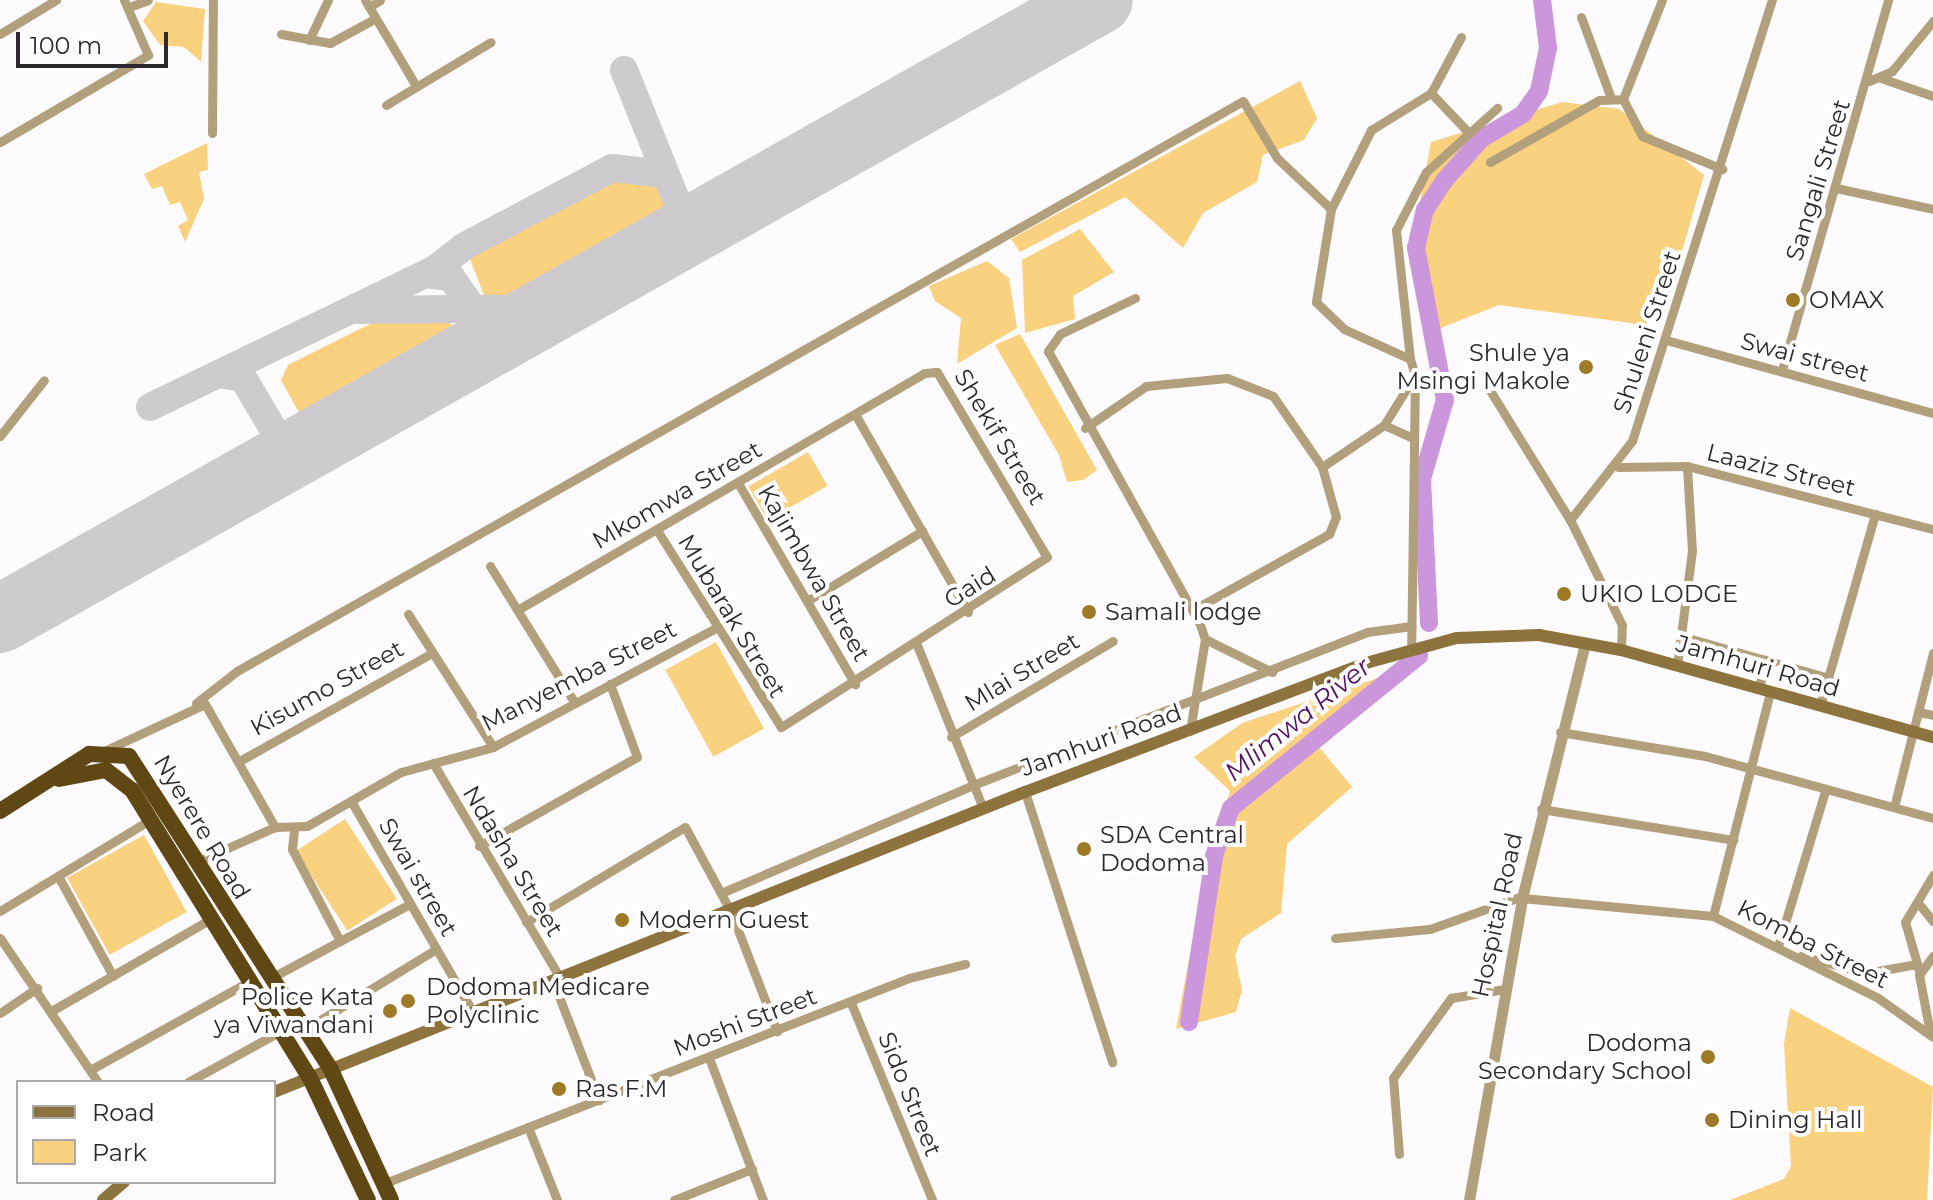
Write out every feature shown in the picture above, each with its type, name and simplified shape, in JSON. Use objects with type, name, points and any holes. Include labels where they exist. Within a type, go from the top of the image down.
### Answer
[{"type":"highway","points":[[0,811],[104,751]]},
{"type":"highway","name":"Nyerere Road","points":[[104,751],[136,763],[269,979],[331,1070],[391,1200]]},
{"type":"highway","name":"Nyerere Road","points":[[50,780],[106,770],[132,790],[207,921],[310,1078],[368,1200]]},
{"type":"main road","name":"Jamhuri Road","points":[[276,1091],[731,912],[983,808],[1411,648],[1497,634],[1585,643],[1621,650],[1933,737]]},
{"type":"main road","points":[[103,1200],[122,1184]]},
{"type":"street","points":[[0,34],[56,0]]},
{"type":"street","points":[[0,142],[148,55],[127,4],[148,0]]},
{"type":"street","points":[[212,133],[213,0]]},
{"type":"street","points":[[309,40],[328,0]]},
{"type":"street","points":[[380,0],[367,3],[416,86]]},
{"type":"street","points":[[1662,0],[1623,99],[1642,136],[1722,169]]},
{"type":"street","name":"Shuleni Street","points":[[1570,520],[1618,467],[1666,340],[1722,169],[1772,0]]},
{"type":"street","name":"Sangali Street","points":[[1782,370],[1836,188],[1874,79],[1888,0]]},
{"type":"street","points":[[1581,17],[1611,98]]},
{"type":"street","points":[[281,34],[330,43],[376,18]]},
{"type":"street","points":[[1874,79],[1892,71],[1933,21]]},
{"type":"street","points":[[1410,359],[1344,329],[1316,302],[1331,209],[1371,130],[1431,93],[1461,37]]},
{"type":"street","points":[[386,105],[491,42]]},
{"type":"street","points":[[1874,79],[1933,96]]},
{"type":"street","points":[[1431,93],[1469,133]]},
{"type":"street","points":[[1490,162],[1611,98],[1623,99]]},
{"type":"street","points":[[104,751],[196,703],[237,671],[1243,101],[1277,158],[1331,209]]},
{"type":"street","points":[[1411,648],[1415,375],[1410,359],[1396,230],[1426,172],[1497,108]]},
{"type":"street","points":[[1836,188],[1933,209]]},
{"type":"street","points":[[1135,298],[1048,346],[1085,428],[1193,610],[1205,639],[1190,731]]},
{"type":"street","name":"Swai street","points":[[1666,340],[1933,413]]},
{"type":"street","name":"Shekif Street","points":[[855,414],[924,373],[945,377],[1045,564]]},
{"type":"street","points":[[1322,467],[1384,425],[1415,375]]},
{"type":"street","points":[[1085,428],[1146,386],[1227,378],[1273,396],[1322,467],[1336,517],[1329,534],[1193,610]]},
{"type":"street","points":[[0,436],[44,380]]},
{"type":"street","points":[[1486,384],[1570,520],[1622,625],[1621,650]]},
{"type":"street","points":[[855,414],[968,612]]},
{"type":"street","name":"Mkomwa Street","points":[[519,609],[855,414]]},
{"type":"street","points":[[1384,425],[1413,438]]},
{"type":"street","points":[[1677,666],[1692,551],[1687,466]]},
{"type":"street","name":"Laaziz Street","points":[[1618,467],[1687,466],[1933,529]]},
{"type":"street","name":"Kajimbwa Street","points":[[738,483],[855,684]]},
{"type":"street","points":[[1820,706],[1875,514]]},
{"type":"street","name":"Mubarak Street","points":[[657,530],[773,723]]},
{"type":"street","points":[[807,601],[922,531]]},
{"type":"street","name":"Gaid","points":[[773,723],[798,719],[1045,564]]},
{"type":"street","points":[[490,566],[575,703]]},
{"type":"street","points":[[408,614],[493,747]]},
{"type":"street","points":[[721,893],[973,785],[1195,704],[1367,632],[1412,626]]},
{"type":"street","name":"Manyemba Street","points":[[294,829],[433,763],[493,747],[716,628]]},
{"type":"street","points":[[1681,636],[1828,678]]},
{"type":"street","points":[[1205,639],[1272,672]]},
{"type":"street","name":"Mlai Street","points":[[951,737],[1113,641]]},
{"type":"street","name":"Hospital Road","points":[[1469,1200],[1522,897],[1560,732],[1585,643]]},
{"type":"street","points":[[917,645],[951,737],[983,808]]},
{"type":"street","name":"Kisumo Street","points":[[243,759],[432,653]]},
{"type":"street","points":[[1894,807],[1933,653]]},
{"type":"street","points":[[1713,916],[1734,840],[1749,768],[1764,691],[1765,660]]},
{"type":"street","points":[[479,846],[637,757],[610,684]]},
{"type":"street","points":[[196,703],[214,713],[243,759],[275,827]]},
{"type":"street","points":[[1918,712],[1933,715]]},
{"type":"street","points":[[1560,732],[1749,768],[1933,818]]},
{"type":"street","name":"Ndasha Street","points":[[433,763],[557,980],[599,1100]]},
{"type":"street","points":[[1778,946],[1825,791]]},
{"type":"street","points":[[1025,792],[1112,1062]]},
{"type":"street","name":"Swai street","points":[[351,801],[474,1014]]},
{"type":"street","points":[[1541,809],[1734,840]]},
{"type":"street","points":[[0,911],[148,821]]},
{"type":"street","points":[[196,862],[275,827],[294,829],[292,849],[340,941]]},
{"type":"street","points":[[526,922],[685,827],[731,912],[777,1031]]},
{"type":"street","points":[[1931,1035],[1905,922],[1919,904],[1933,875]]},
{"type":"street","points":[[58,876],[113,976]]},
{"type":"street","points":[[1335,938],[1430,929],[1522,897]]},
{"type":"street","name":"Komba Street","points":[[1522,897],[1713,916],[1799,956],[1931,1035]]},
{"type":"street","points":[[269,979],[410,904]]},
{"type":"street","points":[[1919,904],[1933,921]]},
{"type":"street","points":[[53,1010],[207,921]]},
{"type":"street","points":[[0,938],[53,1010],[97,1080]]},
{"type":"street","points":[[304,1030],[436,949]]},
{"type":"street","points":[[1799,956],[1866,973],[1918,969],[1933,956]]},
{"type":"street","name":"Moshi Street","points":[[385,1183],[909,978],[965,964]]},
{"type":"street","points":[[90,1070],[246,983]]},
{"type":"street","points":[[0,1013],[37,988]]},
{"type":"street","points":[[1399,1154],[1393,1078],[1451,998],[1504,989]]},
{"type":"street","name":"Sido Street","points":[[851,1003],[932,1200]]},
{"type":"street","points":[[192,1080],[279,1032]]},
{"type":"street","points":[[709,1058],[763,1200]]},
{"type":"street","points":[[528,1127],[557,1200]]},
{"type":"street","points":[[674,1200],[752,1169]]},
{"type":"green space","points":[[156,2],[205,9],[201,62],[184,47],[160,45],[143,21]]},
{"type":"green space","points":[[1300,81],[1317,118],[1304,140],[1263,155],[1257,182],[1203,213],[1183,248],[1125,197],[1020,252],[1011,239]]},
{"type":"green space","points":[[1562,102],[1619,109],[1704,175],[1669,296],[1645,325],[1499,305],[1438,329],[1409,263],[1431,142]]},
{"type":"green space","points":[[207,143],[208,170],[199,172],[204,199],[185,242],[178,226],[188,220],[180,202],[170,205],[162,186],[152,189],[144,174]]},
{"type":"green space","points":[[621,175],[660,182],[667,214],[526,295],[492,301],[484,295],[468,254]]},
{"type":"green space","points":[[1080,229],[1114,272],[1073,296],[1075,319],[1025,333],[1022,260]]},
{"type":"green space","points":[[987,261],[1009,278],[1017,328],[957,364],[961,318],[935,301],[929,286]]},
{"type":"green space","points":[[450,322],[455,336],[311,416],[298,411],[281,380],[288,365],[372,323]]},
{"type":"green space","points":[[1020,334],[1097,470],[1083,480],[1067,482],[1059,455],[995,345]]},
{"type":"green space","points":[[808,452],[828,486],[768,520],[748,486]]},
{"type":"green space","points":[[716,642],[764,729],[713,757],[665,670]]},
{"type":"green space","points":[[1411,667],[1321,737],[1319,747],[1352,787],[1287,844],[1281,913],[1241,939],[1235,956],[1242,990],[1236,1012],[1176,1029],[1202,890],[1230,791],[1194,757],[1242,723]]},
{"type":"green space","points":[[345,819],[397,899],[347,931],[296,851]]},
{"type":"green space","points":[[144,835],[187,912],[110,955],[67,878]]},
{"type":"green space","points":[[1790,1008],[1933,1087],[1927,1200],[1730,1200],[1784,1179],[1791,1166],[1784,1044]]},
{"type":"waterway","name":"Mlimwa River","points":[[1429,623],[1422,479],[1445,400],[1416,248],[1425,210],[1444,181],[1481,139],[1523,114],[1539,91],[1548,48],[1542,0]]},
{"type":"waterway","name":"Mlimwa River","points":[[1189,1022],[1214,856],[1231,808],[1419,656]]},
{"type":"taxiway","points":[[624,70],[689,232]]},
{"type":"taxiway","points":[[150,407],[434,270],[463,247],[612,168],[665,174]]},
{"type":"taxiway","points":[[426,274],[451,277],[487,329],[506,333]]},
{"type":"taxiway","points":[[358,310],[552,308]]},
{"type":"taxiway","points":[[218,374],[243,378],[282,444],[304,447]]},
{"type":"taxiway","points":[[271,466],[276,436]]},
{"type":"runway","points":[[0,619],[1099,0]]},
{"type":"place","name":"OMAX","points":[[1793,300]]},
{"type":"place","name":"Shule ya Msingi Makole","points":[[1586,367]]},
{"type":"place","name":"UKIO LODGE","points":[[1564,594]]},
{"type":"place","name":"Samali lodge","points":[[1089,612]]},
{"type":"place","name":"SDA Central Dodoma","points":[[1084,849]]},
{"type":"place","name":"Modern Guest","points":[[622,920]]},
{"type":"place","name":"Dodoma Medicare Polyclinic","points":[[408,1001]]},
{"type":"place","name":"Police Kata ya Viwandani","points":[[390,1011]]},
{"type":"place","name":"Dodoma Secondary School","points":[[1708,1057]]},
{"type":"place","name":"Ras F.M","points":[[559,1089]]},
{"type":"place","name":"Dining Hall","points":[[1712,1120]]}]
